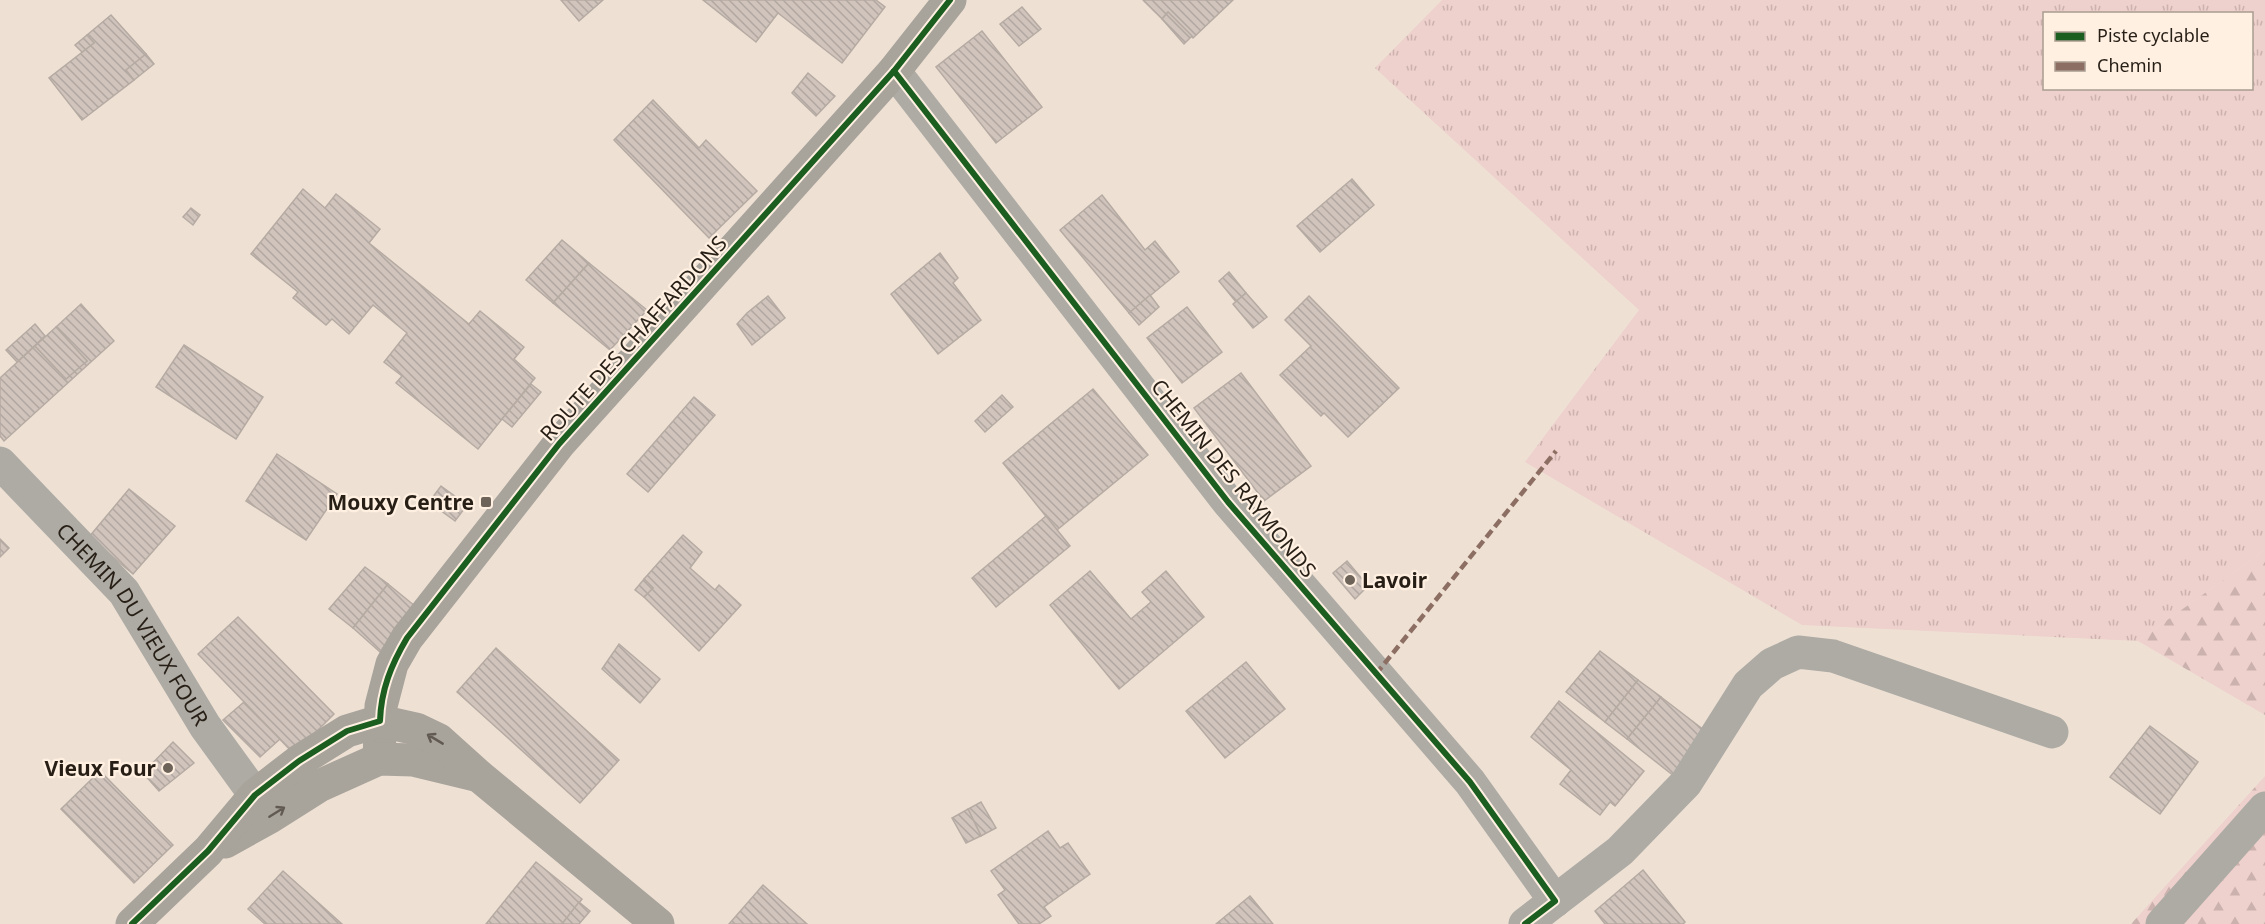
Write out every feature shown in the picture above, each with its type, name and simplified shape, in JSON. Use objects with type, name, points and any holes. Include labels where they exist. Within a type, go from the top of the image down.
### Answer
[{"type":"main road","name":"ROUTE DES CHAFFARDONS","points":[[380,759],[381,706],[392,664],[407,638],[559,444],[894,71],[950,0]]},
{"type":"main road","points":[[132,924],[208,851],[255,795],[299,761],[347,731],[380,721],[416,729],[439,740],[478,776],[658,924]]},
{"type":"main road","points":[[208,851],[270,817],[319,786],[380,759],[413,760],[478,776]]},
{"type":"street","name":"CHEMIN DES RAYMONDS","points":[[894,71],[1228,502],[1470,782],[1555,901]]},
{"type":"street","name":"CHEMIN DU VIEUX FOUR","points":[[0,464],[124,592],[205,726],[255,795]]},
{"type":"street","points":[[1524,924],[1620,851],[1686,783],[1748,684],[1772,664],[1798,652],[1833,656],[2052,732]]},
{"type":"street","points":[[2162,924],[2265,808]]},
{"type":"green space","points":[[1442,0],[2265,0],[2265,550],[2138,641],[1802,625],[1525,462],[1639,310],[1375,68]]},
{"type":"green space","points":[[2265,550],[2265,715],[2138,641]]},
{"type":"green space","points":[[2265,776],[2265,924],[2131,924]]},
{"type":"building","points":[[561,0],[603,0],[579,21]]},
{"type":"building","points":[[703,0],[876,0],[885,7],[842,63],[778,13],[756,42]]},
{"type":"building","points":[[1143,0],[1233,0],[1193,38],[1168,12],[1162,19]]},
{"type":"building","points":[[1022,7],[1041,29],[1019,46],[1000,24]]},
{"type":"building","points":[[1168,12],[1192,36],[1184,44],[1162,19]]},
{"type":"building","points":[[111,15],[146,54],[126,70],[134,80],[82,120],[49,78],[94,43],[87,35]]},
{"type":"building","points":[[982,31],[1042,107],[996,143],[936,67]]},
{"type":"building","points":[[87,35],[94,43],[82,52],[75,45]]},
{"type":"building","points":[[146,54],[154,64],[134,80],[126,70]]},
{"type":"building","points":[[808,73],[835,96],[816,116],[792,93]]},
{"type":"building","points":[[653,100],[699,148],[706,140],[757,191],[709,238],[614,140]]},
{"type":"building","points":[[1352,179],[1374,205],[1320,252],[1297,226]]},
{"type":"building","points":[[303,189],[325,208],[336,194],[380,229],[369,243],[469,324],[480,311],[524,347],[514,359],[535,378],[478,449],[396,383],[402,376],[384,362],[407,333],[373,305],[349,334],[332,319],[326,325],[293,298],[298,292],[251,254]]},
{"type":"building","points":[[1102,195],[1145,250],[1155,241],[1179,272],[1129,313],[1060,230]]},
{"type":"building","points":[[191,208],[200,215],[193,225],[183,217]]},
{"type":"building","points":[[562,240],[589,263],[553,303],[526,280]]},
{"type":"building","points":[[940,253],[958,278],[953,283],[981,320],[938,354],[891,294]]},
{"type":"building","points":[[589,263],[647,310],[610,350],[553,303]]},
{"type":"building","points":[[1229,272],[1246,293],[1236,302],[1219,281]]},
{"type":"building","points":[[1246,293],[1267,317],[1253,328],[1233,304]]},
{"type":"building","points":[[1150,295],[1159,307],[1139,325],[1129,313]]},
{"type":"building","points":[[768,296],[785,318],[752,345],[737,324]]},
{"type":"building","points":[[1309,296],[1399,388],[1348,437],[1324,413],[1321,416],[1280,375],[1311,346],[1285,320]]},
{"type":"building","points":[[81,304],[114,341],[4,441],[0,436],[0,378],[35,346],[66,379],[87,361],[56,327]]},
{"type":"building","points":[[1187,307],[1222,352],[1182,383],[1147,338]]},
{"type":"building","points":[[35,324],[45,336],[17,362],[6,350]]},
{"type":"building","points":[[56,327],[87,361],[66,379],[35,346]]},
{"type":"building","points":[[184,345],[263,397],[236,439],[156,387]]},
{"type":"building","points":[[1241,373],[1311,466],[1264,501],[1194,408]]},
{"type":"building","points":[[531,384],[541,392],[512,427],[502,419]]},
{"type":"building","points":[[1093,389],[1148,455],[1057,530],[1003,463]]},
{"type":"building","points":[[1002,395],[1013,407],[985,432],[975,421]]},
{"type":"building","points":[[694,397],[715,415],[648,492],[627,474]]},
{"type":"building","points":[[277,454],[337,494],[306,540],[246,501]]},
{"type":"building","points":[[441,486],[467,505],[455,521],[429,502]]},
{"type":"building","points":[[129,489],[175,526],[133,574],[89,537]]},
{"type":"building","points":[[1046,516],[1070,546],[996,607],[972,578]]},
{"type":"building","points":[[683,535],[702,552],[690,568],[715,590],[719,585],[741,605],[699,651],[644,597],[653,588],[644,579]]},
{"type":"building","points":[[0,539],[9,548],[0,557]]},
{"type":"building","name":"Lavoir","points":[[1347,561],[1368,586],[1355,599],[1333,573]]},
{"type":"building","points":[[365,567],[388,584],[353,628],[329,609]]},
{"type":"building","points":[[1090,571],[1131,619],[1151,602],[1142,592],[1166,571],[1204,617],[1119,689],[1050,605]]},
{"type":"building","points":[[644,579],[653,588],[644,597],[635,590]]},
{"type":"building","points":[[388,584],[415,606],[380,652],[353,628]]},
{"type":"building","points":[[238,617],[334,714],[294,754],[198,654]]},
{"type":"building","points":[[619,644],[660,679],[640,703],[602,669]]},
{"type":"building","points":[[496,648],[619,760],[580,803],[457,692]]},
{"type":"building","points":[[1600,651],[1638,680],[1605,722],[1566,692]]},
{"type":"building","points":[[1246,662],[1285,709],[1225,758],[1186,711]]},
{"type":"building","points":[[1638,680],[1661,697],[1627,739],[1605,722]]},
{"type":"building","points":[[1661,697],[1709,734],[1679,780],[1627,739]]},
{"type":"building","points":[[1559,701],[1644,771],[1615,806],[1610,802],[1600,815],[1560,784],[1571,770],[1531,737]]},
{"type":"building","points":[[244,702],[280,739],[260,757],[223,720]]},
{"type":"building","points":[[2150,726],[2198,762],[2160,814],[2110,777]]},
{"type":"building","name":"Vieux Four","points":[[173,742],[194,763],[159,791],[143,773]]},
{"type":"building","points":[[100,771],[173,845],[134,883],[61,809]]},
{"type":"building","points":[[981,802],[996,828],[981,836],[968,809]]},
{"type":"building","points":[[968,809],[981,836],[966,843],[952,818]]},
{"type":"building","points":[[1048,831],[1060,848],[1068,843],[1090,874],[1044,907],[1051,916],[1039,924],[1019,924],[998,895],[1005,890],[991,871]]},
{"type":"building","points":[[536,862],[582,899],[562,924],[486,924]]},
{"type":"building","points":[[1643,870],[1685,922],[1683,924],[1605,924],[1595,911]]},
{"type":"building","points":[[283,871],[342,924],[265,924],[248,909]]},
{"type":"building","points":[[763,885],[807,924],[729,924]]},
{"type":"building","points":[[1250,896],[1273,924],[1216,924]]},
{"type":"building","points":[[579,902],[590,911],[579,924],[562,924]]},
{"type":"marked path","points":[[1376,674],[1556,451]]},
{"type":"cycle path","points":[[132,924],[208,851],[255,795],[299,761],[347,731],[380,721],[382,699],[388,678],[407,638],[559,444],[894,71],[950,0]]},
{"type":"cycle path","points":[[894,71],[1228,502],[1470,782],[1555,901],[1525,924]]},
{"type":"place","name":"Mouxy Centre","points":[[486,502]]},
{"type":"place","name":"Lavoir","points":[[1350,580]]},
{"type":"place","name":"Vieux Four","points":[[168,768]]}]
